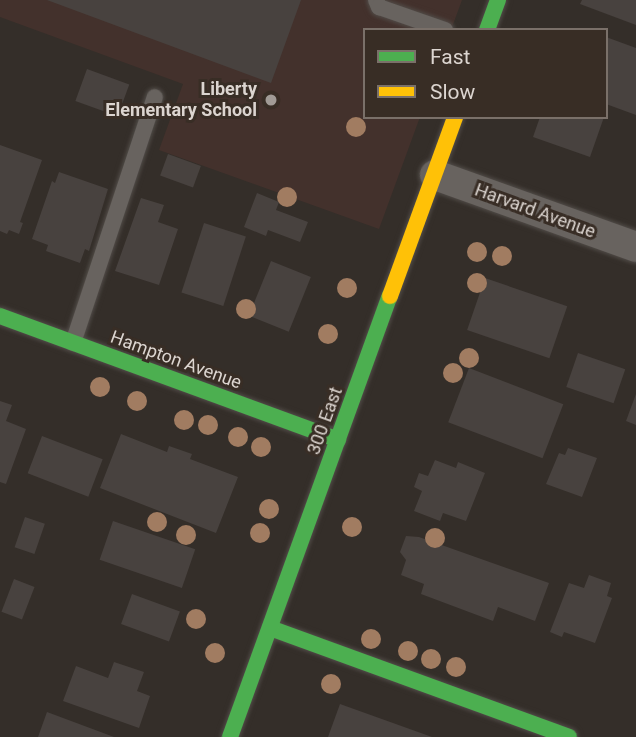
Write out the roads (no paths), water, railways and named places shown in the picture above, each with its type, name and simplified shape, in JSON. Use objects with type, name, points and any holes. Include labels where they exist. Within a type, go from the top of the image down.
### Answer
[{"type":"street","points":[[488,28],[498,0]]},
{"type":"street","name":"300 East","points":[[230,737],[454,119]]},
{"type":"street","name":"Harvard Avenue","points":[[435,175],[636,247]]},
{"type":"street","name":"Hampton Avenue","points":[[0,316],[338,440]]},
{"type":"street","points":[[270,628],[569,737]]},
{"type":"lane","points":[[376,0],[379,7],[439,28]]},
{"type":"lane","points":[[73,343],[155,97]]},
{"type":"place","name":"Liberty Elementary School","points":[[271,100]]}]
